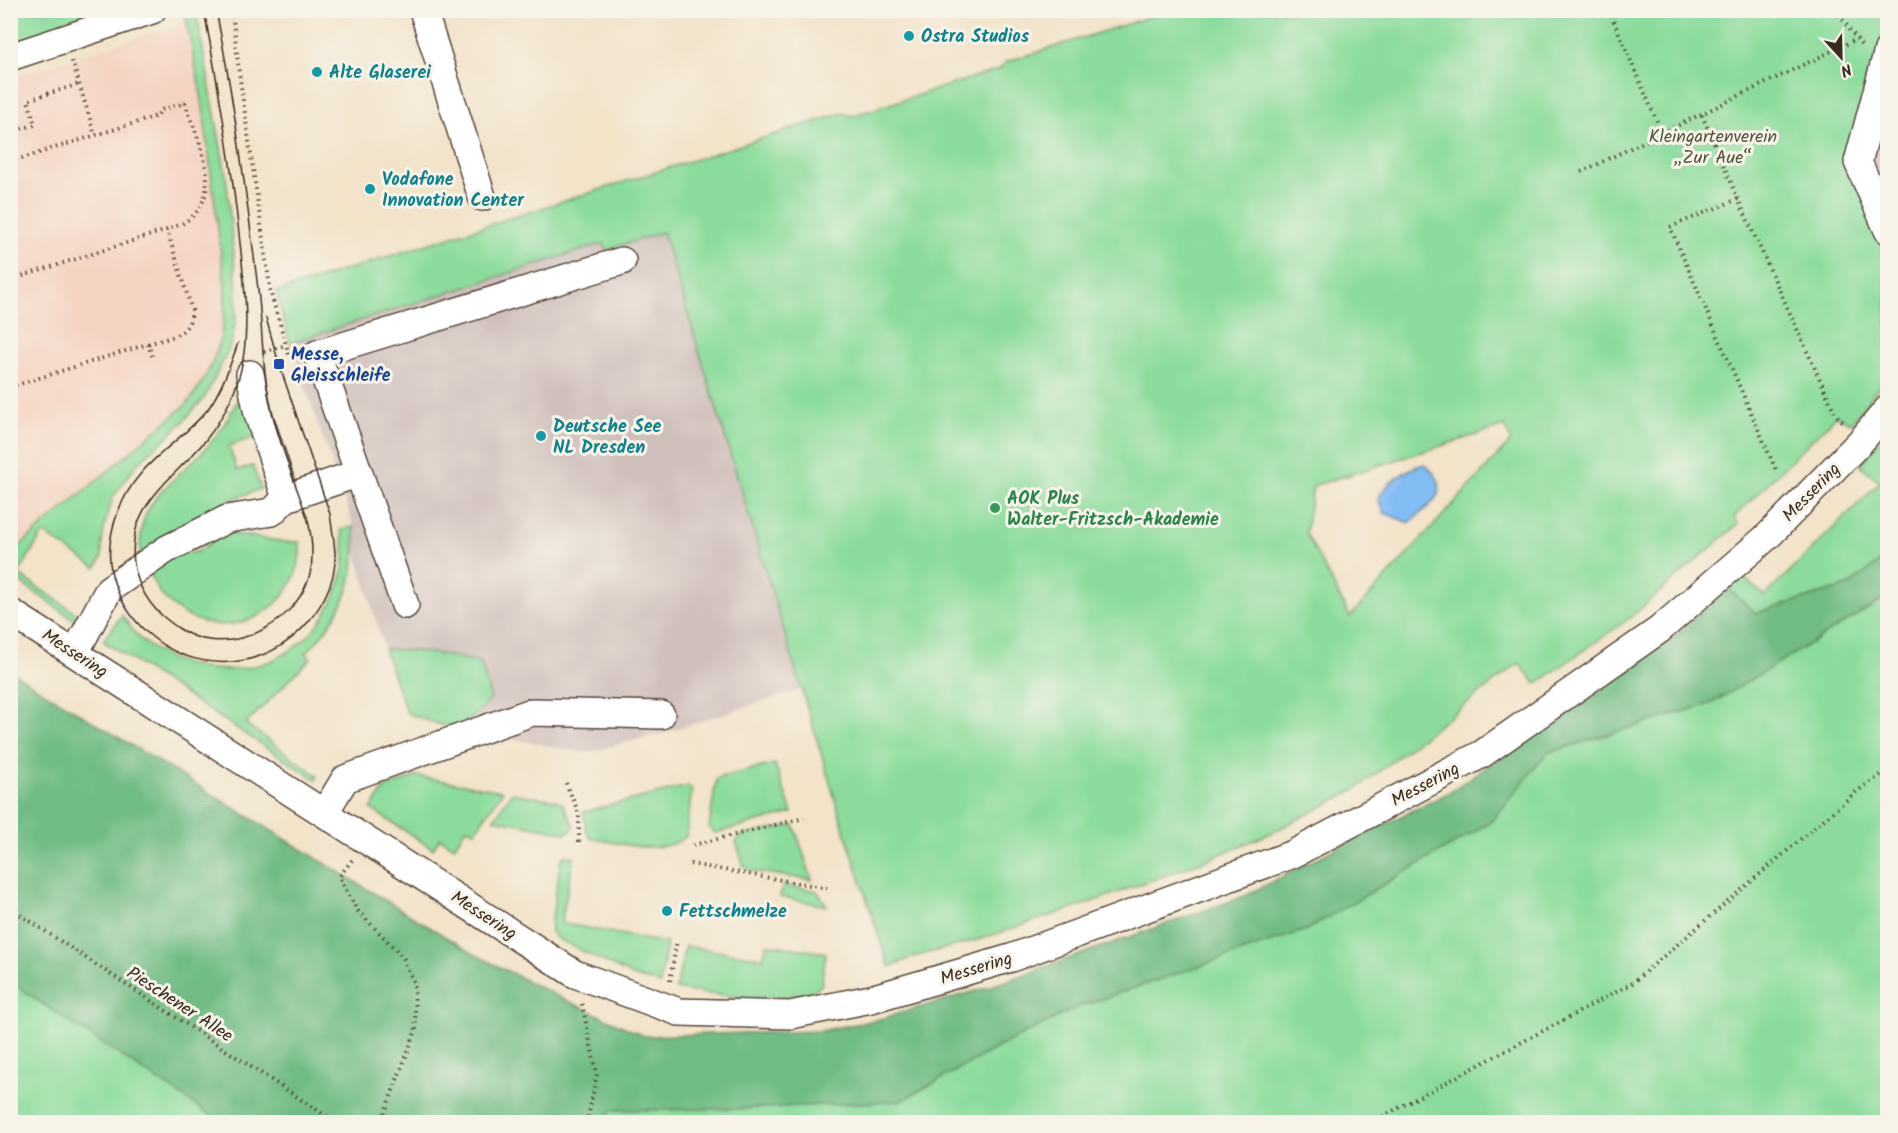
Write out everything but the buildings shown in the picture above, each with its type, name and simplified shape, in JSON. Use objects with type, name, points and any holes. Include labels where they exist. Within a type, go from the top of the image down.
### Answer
[{"type":"street","points":[[423,10],[482,197]]},
{"type":"street","points":[[10,57],[151,11]]},
{"type":"street","points":[[1885,59],[1858,162],[1887,230]]},
{"type":"street","points":[[405,605],[317,354],[622,261]]},
{"type":"street","points":[[250,374],[258,414],[286,498]]},
{"type":"street","name":"Messering","points":[[10,612],[575,974],[679,1012],[790,1015],[871,999],[1011,958],[1293,854],[1482,754],[1659,630],[1769,535],[1861,441],[1887,409]]},
{"type":"street","points":[[75,653],[109,589],[167,549],[227,519],[272,512],[286,498],[359,473]]},
{"type":"street","points":[[325,812],[345,779],[532,712],[661,715]]},
{"type":"path","points":[[232,10],[271,294],[293,366]]},
{"type":"path","points":[[1609,10],[1662,133]]},
{"type":"path","points":[[1836,10],[1857,39],[1885,59]]},
{"type":"path","points":[[1581,172],[1857,39]]},
{"type":"path","points":[[65,40],[95,135]]},
{"type":"path","points":[[10,132],[35,124],[28,100],[79,84]]},
{"type":"path","points":[[10,162],[157,116],[161,110],[185,103],[207,167],[208,181],[199,209],[187,221],[167,230],[10,280]]},
{"type":"path","points":[[1702,115],[1836,415],[1861,441]]},
{"type":"path","points":[[1738,199],[1670,227],[1776,470]]},
{"type":"path","points":[[10,387],[185,331],[191,322],[192,310],[167,230]]},
{"type":"path","points":[[148,344],[152,356]]},
{"type":"path","points":[[1372,1122],[1631,984],[1856,792],[1887,770]]},
{"type":"path","points":[[566,783],[579,814],[579,846]]},
{"type":"path","points":[[693,845],[804,818]]},
{"type":"path","points":[[367,840],[339,877],[357,910],[403,957],[414,983],[416,1030],[381,1122]]},
{"type":"path","points":[[690,864],[827,888]]},
{"type":"path","name":"Pieschener Allee","points":[[10,908],[335,1122]]},
{"type":"path","points":[[666,1007],[677,940]]},
{"type":"path","points":[[575,974],[597,1074],[587,1122]]},
{"type":"shaded area","points":[[187,24],[202,100],[225,286],[226,315],[221,339],[206,379],[187,404],[11,553],[11,78]]},
{"type":"shaded area","points":[[1887,106],[1887,206],[1871,165]]},
{"type":"shaded area","points":[[663,232],[802,689],[670,731],[586,753],[513,739],[488,747],[478,715],[491,698],[481,663],[460,657],[384,649],[356,552],[354,527],[290,343],[604,243],[607,250]]},
{"type":"green space","points":[[10,11],[88,11],[65,25],[11,45]]},
{"type":"green space","points":[[196,11],[226,175],[237,291],[236,320],[230,347],[205,397],[182,423],[136,465],[113,497],[105,522],[102,558],[96,568],[45,534],[41,536],[18,574],[79,615],[76,621],[11,576],[11,553],[187,404],[206,376],[218,349],[224,320],[225,286],[202,100],[185,14]]},
{"type":"green space","name":"AOK Plus Walter-Fritzsch-Akademie","points":[[1168,11],[1887,11],[1887,24],[1847,161],[1887,256],[1887,376],[1851,423],[1836,416],[1734,517],[1738,524],[1630,618],[1536,684],[1519,663],[1356,789],[1271,833],[1209,859],[1089,903],[981,939],[913,957],[889,967],[844,829],[663,232],[606,250],[604,243],[290,343],[276,292],[842,113],[852,116],[1000,69],[1006,62]],"holes":[[[1505,426],[1511,441],[1350,617],[1306,533],[1313,486]]]},
{"type":"green space","points":[[242,391],[258,436],[229,446],[237,470],[253,466],[261,489],[233,499],[140,556],[142,528],[149,508],[163,489],[213,440],[227,420]]},
{"type":"green space","points":[[1887,431],[1887,556],[1848,586],[1755,613],[1728,588],[1742,576],[1765,596],[1880,482],[1860,465]]},
{"type":"green space","points":[[354,527],[354,564],[346,596],[339,610],[306,653],[311,658],[246,724],[318,776],[316,780],[103,641],[122,615],[130,628],[149,646],[172,659],[197,667],[223,670],[248,668],[271,661],[293,648],[312,631],[328,609],[339,586],[343,567],[344,549],[341,529]]},
{"type":"green space","points":[[230,533],[284,542],[300,542],[298,566],[289,587],[276,604],[258,616],[238,623],[216,624],[194,619],[165,598],[155,584],[150,568],[181,552],[197,552],[222,535]]},
{"type":"green space","points":[[1887,556],[1887,597],[1712,703],[1547,753],[1491,822],[1306,930],[1075,1008],[901,1101],[742,1109],[612,1110],[603,1122],[221,1122],[11,981],[10,671],[472,953],[644,1036],[820,1031],[876,1020],[986,988],[1245,896],[1446,794],[1590,699],[1670,640],[1728,588],[1756,613],[1848,586]]},
{"type":"green space","points":[[1887,597],[1887,1122],[603,1122],[612,1110],[742,1109],[1004,1044],[1075,1008],[1306,930],[1491,822],[1547,753],[1712,703]]},
{"type":"green space","points":[[384,649],[433,653],[481,663],[491,698],[480,711],[462,725],[444,726],[407,713]]},
{"type":"green space","points":[[775,764],[792,813],[715,833],[709,828],[716,780]]},
{"type":"green space","points":[[416,776],[503,791],[475,831],[466,828],[454,847],[440,838],[433,849],[371,809],[384,789]]},
{"type":"green space","points":[[688,786],[692,789],[686,836],[677,842],[666,846],[641,847],[591,838],[587,833],[583,812]]},
{"type":"green space","points":[[511,793],[555,800],[563,804],[574,826],[566,833],[494,819]]},
{"type":"green space","points":[[794,825],[812,880],[751,871],[744,866],[736,842],[740,836]]},
{"type":"green space","points":[[564,856],[574,856],[561,923],[667,943],[660,984],[633,976],[556,938],[551,931],[551,923],[561,860]]},
{"type":"green space","points":[[783,885],[817,891],[827,906],[780,897]]},
{"type":"green space","points":[[767,944],[826,953],[821,986],[791,996],[772,997],[729,996],[676,989],[685,946],[763,958]]},
{"type":"green space","points":[[10,981],[41,1003],[221,1122],[11,1122]]},
{"type":"water","points":[[1424,464],[1439,481],[1440,489],[1437,496],[1409,523],[1384,513],[1378,499],[1386,487],[1404,473]]},
{"type":"tram line","points":[[204,10],[236,206],[245,291],[244,350],[236,386],[223,415],[205,441],[153,497],[136,529],[133,547],[135,569],[142,590],[165,618],[196,637],[231,640],[249,636],[281,618],[304,591],[310,574],[312,554],[308,520],[280,440],[268,396],[259,297],[244,179],[216,10]]},
{"type":"tram line","points":[[238,343],[222,385],[208,409],[142,472],[125,497],[114,526],[110,556],[115,585],[130,613],[151,636],[175,651],[202,660],[231,662],[259,656],[285,643],[309,621],[326,594],[335,563],[330,514],[279,364],[266,318]]},
{"type":"place","name":"Ostra Studios","points":[[909,36]]},
{"type":"place","name":"Alte Glaserei","points":[[317,72]]},
{"type":"place","name":"Vodafone Innovation Center","points":[[370,189]]},
{"type":"place","name":"Messe, Gleisschleife","points":[[279,364]]},
{"type":"place","name":"Deutsche See NL Dresden","points":[[541,436]]},
{"type":"place","name":"AOK Plus Walter-Fritzsch-Akademie","points":[[995,508]]},
{"type":"place","name":"Fettschmelze","points":[[667,911]]},
{"type":"park label","name":"Kleingartenverein „Zur Aue“","points":[[1713,146]]}]
